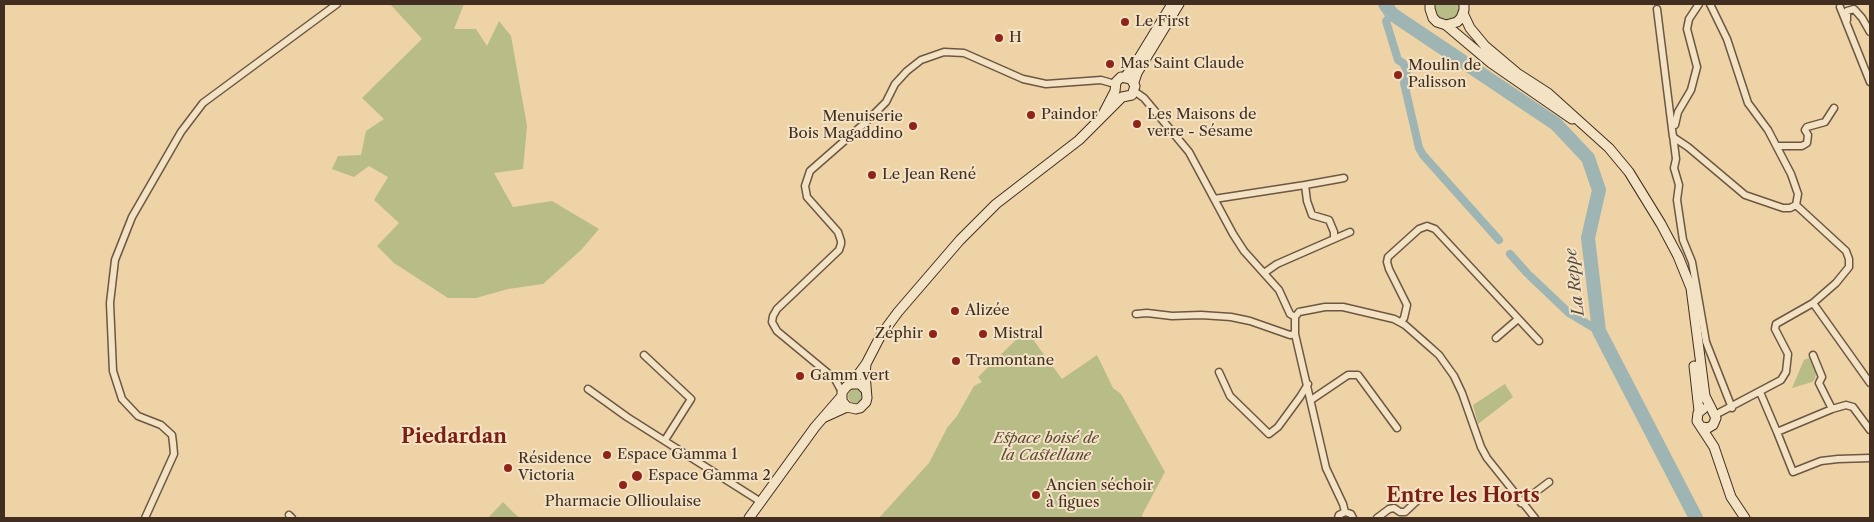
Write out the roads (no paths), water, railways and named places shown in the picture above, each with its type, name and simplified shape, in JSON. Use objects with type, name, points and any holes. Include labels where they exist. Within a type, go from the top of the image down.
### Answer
[{"type":"main road","points":[[852,384],[866,364],[881,335],[898,312],[966,234],[996,204],[1079,140],[1102,116],[1117,91],[1118,79],[1125,77],[1136,63],[1172,4]]},
{"type":"main road","points":[[1117,91],[1129,97],[1137,73],[1179,4]]},
{"type":"main road","points":[[1428,6],[1433,18],[1437,22],[1446,25],[1491,63],[1598,138]]},
{"type":"main road","points":[[1446,25],[1457,22],[1463,9]]},
{"type":"main road","points":[[1463,9],[1470,28],[1485,46],[1517,73],[1548,93],[1619,159],[1661,224],[1684,269],[1690,288],[1700,370],[1705,396],[1715,421],[1712,426],[1714,447]]},
{"type":"main road","points":[[1125,77],[1134,86]]},
{"type":"main road","points":[[1684,269],[1691,348],[1700,411]]},
{"type":"main road","points":[[842,394],[842,401],[848,407],[856,409],[863,406],[867,398],[866,364]]},
{"type":"main road","points":[[749,518],[847,386],[860,384],[866,390]]},
{"type":"main road","points":[[822,418],[848,407]]},
{"type":"main road","points":[[1713,412],[1706,408],[1700,411],[1696,418],[1714,447],[1731,497],[1744,518]]},
{"type":"main road","points":[[1702,427],[1708,428],[1712,426]]},
{"type":"street","points":[[145,518],[174,454],[172,435],[161,424],[138,416],[122,399],[113,371],[110,303],[115,260],[132,216],[181,132],[203,102],[336,4]]},
{"type":"street","points":[[1673,136],[1678,112],[1691,90],[1697,67],[1687,29],[1689,19],[1699,4]]},
{"type":"street","points":[[1710,4],[1727,39],[1748,103],[1768,130],[1793,181],[1798,194],[1796,205]]},
{"type":"street","points":[[1840,6],[1870,82]]},
{"type":"street","points":[[1657,8],[1676,159],[1674,168],[1679,185],[1677,200],[1683,240],[1692,262],[1706,342],[1732,408]]},
{"type":"street","points":[[1847,22],[1847,11],[1854,9],[1870,32]]},
{"type":"street","points":[[842,394],[835,380],[777,332],[772,322],[777,309],[839,250],[841,241],[838,232],[807,197],[805,186],[808,173],[886,102],[895,84],[907,71],[922,60],[944,52],[964,53],[1023,80],[1046,84],[1101,80],[1117,91]]},
{"type":"street","points":[[1134,86],[1189,152],[1232,234],[1294,312],[1295,334],[1326,468],[1343,504],[1344,512]]},
{"type":"street","points":[[1777,146],[1802,146],[1807,143],[1806,126],[1825,122],[1834,108]]},
{"type":"street","points":[[1673,136],[1745,195],[1783,208],[1790,208],[1796,205]]},
{"type":"street","points":[[1214,199],[1344,178]]},
{"type":"street","points":[[1305,185],[1307,201],[1312,216],[1329,220],[1334,232],[1334,238]]},
{"type":"street","points":[[1713,412],[1732,408],[1781,380],[1786,372],[1788,354],[1775,329],[1776,324],[1813,303],[1836,283],[1849,268],[1849,259],[1846,251],[1796,205]]},
{"type":"street","points":[[1401,322],[1407,305],[1389,269],[1388,256],[1419,229],[1427,226],[1435,229],[1539,341]]},
{"type":"street","points":[[1264,273],[1277,264],[1350,232]]},
{"type":"street","points":[[1813,303],[1870,383]]},
{"type":"street","points":[[1294,312],[1325,307],[1343,307],[1401,322],[1439,355],[1454,376],[1487,458],[1535,518]]},
{"type":"street","points":[[1136,314],[1231,317],[1250,321],[1290,335],[1295,334]]},
{"type":"street","points":[[1496,338],[1518,319]]},
{"type":"street","points":[[644,355],[691,399],[665,440]]},
{"type":"street","points":[[1813,355],[1822,377],[1819,383],[1832,409]]},
{"type":"street","points":[[1219,372],[1230,396],[1269,434],[1278,428],[1308,384]]},
{"type":"street","points":[[1311,400],[1348,375],[1358,375],[1397,428]]},
{"type":"street","points":[[835,380],[852,384]]},
{"type":"street","points":[[588,389],[761,502]]},
{"type":"street","points":[[1760,392],[1793,472],[1821,462],[1838,459],[1870,458]]},
{"type":"street","points":[[1777,432],[1846,405],[1853,407],[1870,430]]},
{"type":"street","points":[[1522,503],[1549,482]]},
{"type":"street","points":[[1377,518],[1389,508],[1405,512],[1420,498]]},
{"type":"street","points":[[1338,518],[1344,512],[1351,514],[1352,518]]},
{"type":"waterway","name":"La Reppe","points":[[1385,4],[1392,14],[1556,124],[1588,158],[1599,190],[1588,238],[1599,331],[1696,518]]},
{"type":"waterway","points":[[1392,14],[1386,21],[1398,60],[1403,63],[1407,71],[1404,83],[1419,148],[1423,155],[1499,240]]},
{"type":"waterway","points":[[1510,254],[1527,273]]},
{"type":"waterway","points":[[1530,276],[1569,313],[1599,331]]},
{"type":"place","name":"Le First","points":[[1125,22]]},
{"type":"place","name":"H","points":[[999,38]]},
{"type":"place","name":"Mas Saint Claude","points":[[1110,64]]},
{"type":"place","name":"Moulin de Palisson","points":[[1398,75]]},
{"type":"place","name":"Paindor","points":[[1031,115]]},
{"type":"place","name":"Les Maisons de verre - Sésame","points":[[1137,124]]},
{"type":"place","name":"Menuiserie Bois Magaddino","points":[[913,126]]},
{"type":"place","name":"Le Jean René","points":[[872,175]]},
{"type":"place","name":"Alizée","points":[[955,311]]},
{"type":"place","name":"Zéphir","points":[[933,334]]},
{"type":"place","name":"Mistral","points":[[983,334]]},
{"type":"place","name":"Tramontane","points":[[956,361]]},
{"type":"place","name":"Gamm vert","points":[[800,376]]},
{"type":"place","name":"Espace Gamma 1","points":[[607,455]]},
{"type":"place","name":"Résidence Victoria","points":[[508,468]]},
{"type":"place","name":"Espace Gamma 2","points":[[637,476]]},
{"type":"place","name":"Pharmacie Ollioulaise","points":[[623,485]]},
{"type":"place","name":"Ancien séchoir à figues","points":[[1036,495]]},
{"type":"district","name":"Piedardan","points":[[454,437]]},
{"type":"district","name":"Entre les Horts","points":[[1463,496]]},
{"type":"park label","name":"Espace boisé de la Castellane","points":[[1046,448]]}]
